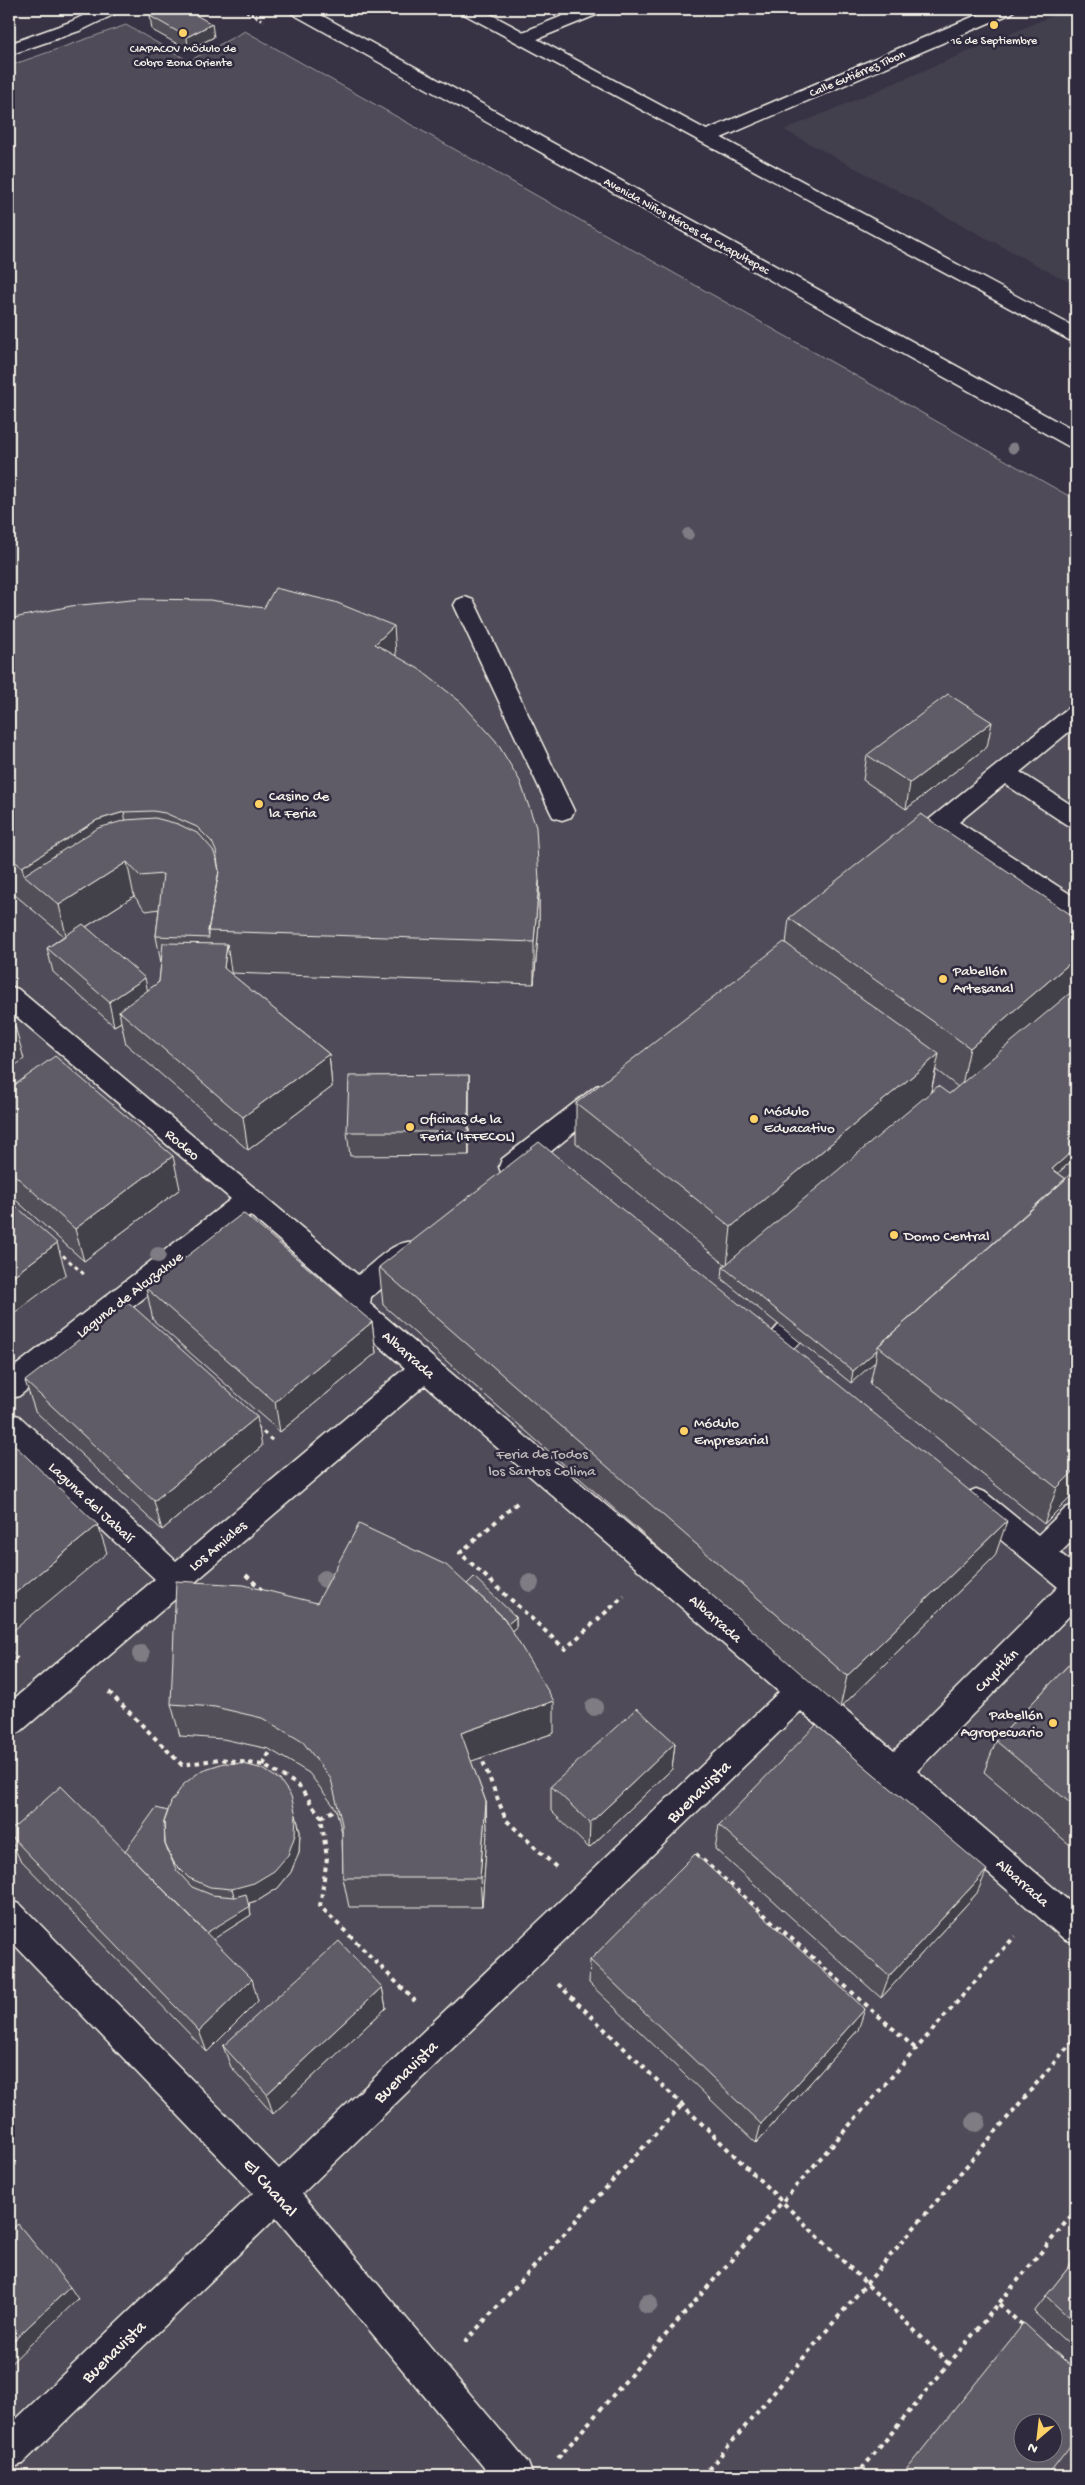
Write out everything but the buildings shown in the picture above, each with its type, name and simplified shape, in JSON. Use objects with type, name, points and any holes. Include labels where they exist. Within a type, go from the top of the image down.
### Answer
[{"type":"street","points":[[9,50],[76,26],[111,9]]},
{"type":"street","name":"Avenida Niños Héroes de Chapultepec","points":[[297,9],[1076,441]]},
{"type":"street","points":[[468,9],[1076,336]]},
{"type":"street","points":[[524,38],[595,9]]},
{"type":"street","name":"Calle Gutiérrez Tibon","points":[[707,137],[1006,9]]},
{"type":"street","points":[[465,605],[562,812]]},
{"type":"street","points":[[890,863],[1076,714]]},
{"type":"street","points":[[1003,772],[1076,819]]},
{"type":"street","points":[[941,822],[1076,910]]},
{"type":"street","name":"Rodeo","points":[[9,996],[64,1056],[250,1200],[356,1300]]},
{"type":"street","points":[[494,1182],[623,1078]]},
{"type":"street","points":[[539,1146],[562,1164]]},
{"type":"street","name":"Laguna de Alcuzahue","points":[[9,1387],[250,1200]]},
{"type":"street","points":[[356,1300],[426,1237]]},
{"type":"street","points":[[758,1324],[790,1350],[839,1290]]},
{"type":"street","name":"Albarrada","points":[[356,1300],[426,1368],[1076,1928]]},
{"type":"street","name":"Los Amiales","points":[[9,1722],[426,1368]]},
{"type":"street","name":"Laguna del Jabalí","points":[[9,1424],[176,1580]]},
{"type":"street","points":[[956,1486],[1076,1584]]},
{"type":"street","points":[[1040,1554],[1076,1517]]},
{"type":"street","name":"Cuyutlán","points":[[895,1772],[1076,1589]]},
{"type":"street","name":"Buenavista","points":[[9,2451],[801,1692]]},
{"type":"street","name":"El Chanal","points":[[9,1916],[278,2193],[515,2476]]},
{"type":"path","points":[[52,1246],[117,1303]]},
{"type":"path","points":[[255,1425],[306,1470]]},
{"type":"path","points":[[550,1475],[460,1553],[565,1650],[656,1567]]},
{"type":"path","points":[[79,1662],[182,1765],[220,1759],[263,1765],[298,1785],[320,1817],[327,1858],[320,1906],[445,2032]]},
{"type":"path","points":[[263,1765],[276,1740]]},
{"type":"path","points":[[479,1752],[506,1820],[587,1896]]},
{"type":"path","points":[[320,1817],[346,1805]]},
{"type":"path","points":[[663,1824],[916,2049]]},
{"type":"path","points":[[555,2462],[1045,1902]]},
{"type":"path","points":[[527,1954],[949,2364]]},
{"type":"path","points":[[703,2476],[1076,2036]]},
{"type":"path","points":[[433,2377],[682,2105]]},
{"type":"path","points":[[856,2476],[1076,2210]]},
{"type":"path","points":[[999,2304],[1027,2330]]},
{"type":"shaded area","points":[[1068,9],[1076,9],[1076,286],[784,130]]},
{"type":"green space","name":"Feria de Todos los Santos Colima","points":[[126,25],[189,61],[245,31],[1076,500],[1076,2476],[9,2476],[9,66]]},
{"type":"place","name":"16 de Septiembre","points":[[994,25]]},
{"type":"place","name":"CIAPACOV MÖdulo de Cobro Zona Oriente","points":[[183,33]]},
{"type":"place","name":"Casino de la Feria","points":[[259,804]]},
{"type":"place","name":"Pabellón Artesanal","points":[[943,979]]},
{"type":"place","name":"Módulo Eduacativo","points":[[754,1119]]},
{"type":"place","name":"Oficinas de la Feria (IFFECOL)","points":[[410,1127]]},
{"type":"place","name":"Domo Central","points":[[894,1235]]},
{"type":"place","name":"Módulo Empresarial","points":[[684,1431]]},
{"type":"place","name":"Pabellón Agropecuario","points":[[1053,1723]]}]
